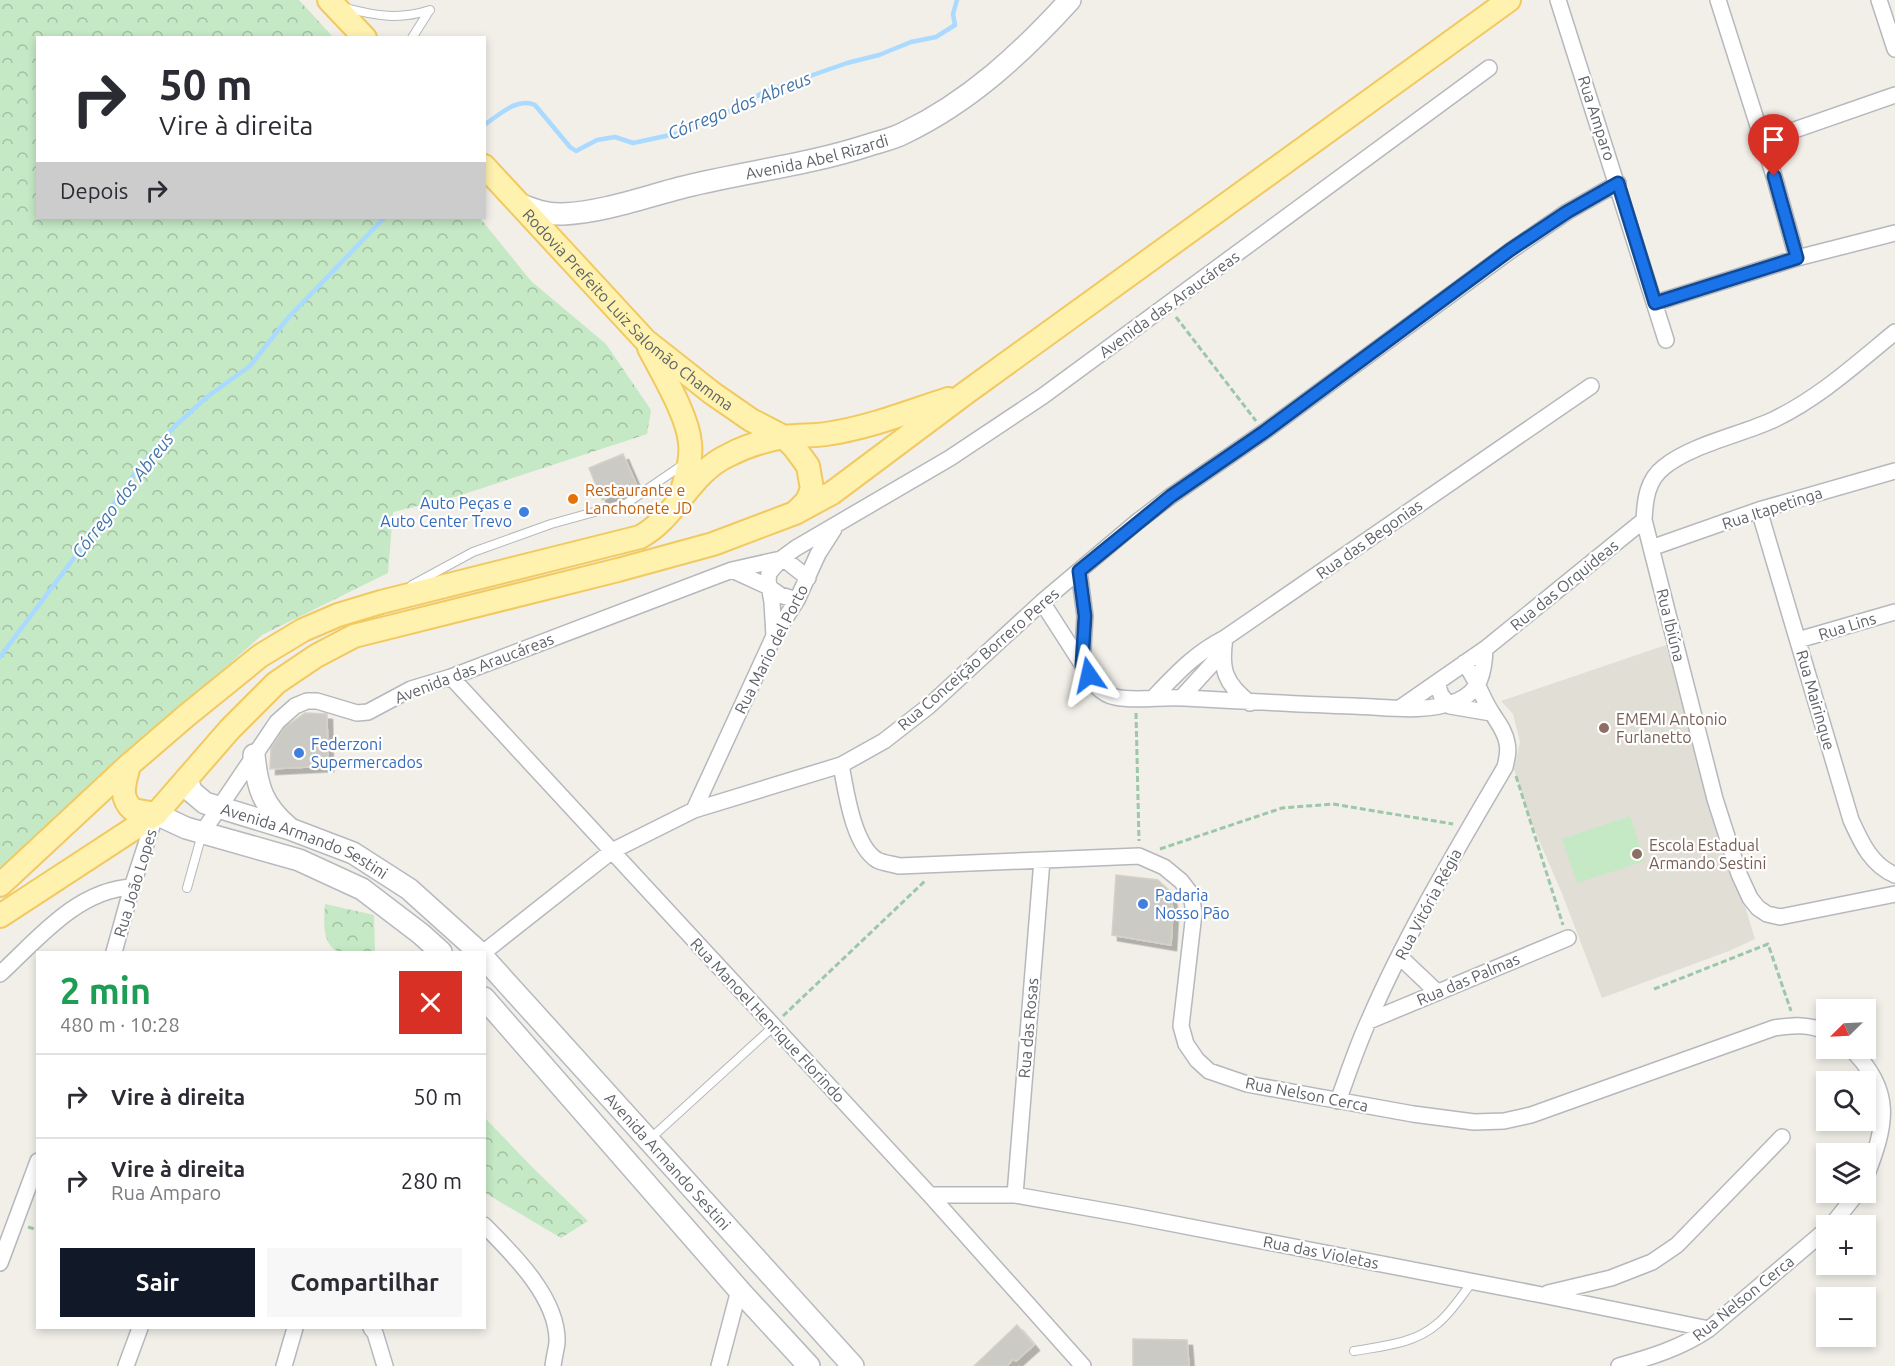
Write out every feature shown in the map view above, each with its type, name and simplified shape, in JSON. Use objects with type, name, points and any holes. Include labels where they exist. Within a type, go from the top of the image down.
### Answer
[{"type":"main road","points":[[0,916],[156,814],[230,729],[276,683],[316,656],[354,636],[702,547],[795,513],[832,493],[967,392],[1509,0]]},
{"type":"main road","points":[[331,2],[363,36]]},
{"type":"main road","name":"Rodovia Prefeito Luiz Salomão Chamma","points":[[486,168],[646,341],[712,393],[751,420],[784,437]]},
{"type":"main road","points":[[646,341],[686,426],[690,442],[690,460],[680,499]]},
{"type":"main road","points":[[0,885],[129,765],[260,656],[303,630],[338,615],[381,602],[640,537],[662,523],[707,467],[750,446],[784,437],[826,434],[863,426],[967,392]]},
{"type":"main road","points":[[712,393],[750,411],[774,418],[820,425],[863,426]]},
{"type":"main road","points":[[784,437],[802,456],[811,477],[812,489],[807,501],[795,513]]},
{"type":"main road","points":[[129,765],[123,798],[133,810],[156,814]]},
{"type":"street","name":"Avenida Abel Rizardi","points":[[519,204],[549,214],[603,208],[699,183],[836,156],[902,135],[976,89],[1037,37],[1070,0]]},
{"type":"street","name":"Rua Amparo","points":[[1558,0],[1666,340]]},
{"type":"street","points":[[1718,0],[1797,258]]},
{"type":"street","points":[[1880,0],[1895,49]]},
{"type":"street","name":"Avenida das Araucáreas","points":[[202,833],[277,722],[295,706],[317,701],[357,713],[368,712],[411,689],[732,570],[781,559],[969,446],[1043,396],[1489,68]]},
{"type":"street","points":[[1762,141],[1895,95]]},
{"type":"street","name":"Rua Conceição Borrero Peres","points":[[485,951],[612,851],[694,810],[841,765],[884,741],[929,706],[1042,602],[1171,496],[1264,432],[1510,250],[1567,212],[1618,183]]},
{"type":"street","points":[[1655,303],[1797,258],[1895,233]]},
{"type":"street","name":"Rua Ibiúna","points":[[1895,332],[1832,385],[1798,406],[1772,420],[1686,453],[1663,467],[1650,482],[1645,501],[1644,520],[1715,799],[1739,874],[1750,898],[1767,914],[1780,916],[1895,894]]},
{"type":"street","name":"Rua das Begonias","points":[[1181,698],[1224,645],[1591,386]]},
{"type":"street","name":"Rua Itapetinga","points":[[1651,548],[1759,510],[1895,471]]},
{"type":"street","name":"Rua Mairinque","points":[[1759,510],[1851,820],[1863,846],[1873,860],[1895,875]]},
{"type":"street","name":"Rua das Orquideas","points":[[1464,663],[1485,649],[1644,520]]},
{"type":"street","name":"Rua Mario del Porto","points":[[694,810],[774,636],[797,600],[826,539],[838,524]]},
{"type":"street","points":[[774,636],[769,573],[781,559],[796,567],[807,578]]},
{"type":"street","points":[[732,570],[769,587],[780,595],[797,600]]},
{"type":"street","points":[[1079,571],[1085,616],[1082,665]]},
{"type":"street","points":[[1042,602],[1096,686],[1103,693],[1115,697],[1422,709],[1448,704],[1467,696],[1478,686],[1484,664],[1485,649]]},
{"type":"street","name":"Rua Lins","points":[[1798,640],[1895,612]]},
{"type":"street","points":[[1224,645],[1225,675],[1230,686],[1250,703]]},
{"type":"street","name":"Rua das Begonias","points":[[1154,698],[1191,658],[1206,648],[1224,645]]},
{"type":"street","points":[[1400,708],[1464,663],[1475,677],[1491,713],[1501,726],[1507,740],[1508,751]]},
{"type":"street","name":"Rua Manoel Henrique Florindo","points":[[450,676],[930,1195],[1080,1365]]},
{"type":"street","points":[[1437,683],[1441,695],[1450,706],[1491,713]]},
{"type":"street","name":"Rua Vitória Régia","points":[[1338,1101],[1369,1020],[1399,956],[1425,904],[1506,767],[1508,751]]},
{"type":"street","points":[[254,755],[260,791],[267,807],[290,830]]},
{"type":"street","name":"Rua Nelson Cerca","points":[[841,765],[847,797],[860,840],[870,855],[879,861],[899,866],[1139,856],[1164,867],[1181,880],[1191,894],[1194,913],[1181,1026],[1186,1044],[1197,1060],[1209,1071],[1247,1084],[1474,1122],[1504,1121],[1531,1115],[1774,1028],[1795,1024],[1816,1028]]},
{"type":"street","name":"Avenida Armando Sestini","points":[[186,780],[192,792],[205,803],[353,853],[408,889],[478,951]]},
{"type":"street","name":"Avenida Armando Sestini","points":[[156,814],[186,828],[299,860],[362,889],[440,951]]},
{"type":"street","name":"Rua João Lopes","points":[[116,951],[132,887],[156,814]]},
{"type":"street","name":"Rua das Rosas","points":[[1015,1195],[1041,860]]},
{"type":"street","points":[[0,974],[83,902],[116,888],[132,887]]},
{"type":"street","name":"Rua das Palmas","points":[[1369,1020],[1568,938]]},
{"type":"street","points":[[1399,956],[1437,992]]},
{"type":"street","name":"Avenida Armando Sestini","points":[[486,960],[853,1366]]},
{"type":"street","name":"Avenida Armando Sestini","points":[[486,1000],[739,1290],[809,1366]]},
{"type":"street","points":[[1862,1059],[1878,1085],[1883,1102],[1883,1122],[1876,1150]]},
{"type":"street","points":[[1542,1294],[1611,1278],[1652,1262],[1677,1245],[1782,1137]]},
{"type":"street","points":[[0,1263],[36,1166]]},
{"type":"street","name":"Rua das Violetas","points":[[930,1195],[1015,1195],[1542,1294],[1709,1329]]},
{"type":"street","points":[[1840,1215],[1849,1203]]},
{"type":"street","points":[[486,1227],[531,1278],[546,1300],[553,1319],[557,1342],[553,1366]]},
{"type":"street","name":"Rua Nelson Cerca","points":[[1619,1366],[1663,1353],[1692,1341],[1816,1238]]},
{"type":"street","points":[[718,1366],[739,1290]]},
{"type":"street","points":[[126,1366],[140,1329]]},
{"type":"street","points":[[285,1366],[295,1329]]},
{"type":"street","points":[[372,1329],[385,1366]]},
{"type":"lane","points":[[331,2],[374,14],[404,17],[430,10],[412,36]]},
{"type":"lane","points":[[381,602],[472,552],[551,524],[627,503],[690,460]]},
{"type":"lane","points":[[187,888],[202,833]]},
{"type":"lane","points":[[649,1140],[774,1026]]},
{"type":"lane","points":[[1354,1351],[1407,1341],[1426,1333],[1439,1323],[1473,1281]]},
{"type":"path","points":[[1168,306],[1264,432]]},
{"type":"path","points":[[1136,698],[1139,856],[1282,808],[1333,804],[1470,827]]},
{"type":"path","points":[[1508,751],[1568,938]]},
{"type":"path","points":[[774,1026],[942,864]]},
{"type":"path","points":[[1654,988],[1768,944],[1795,1024]]},
{"type":"shaded area","name":"Escola Estadual Armando Sestini","points":[[1666,645],[1755,939],[1729,951],[1602,998],[1561,891],[1529,817],[1514,769],[1520,742],[1513,714],[1501,701]]},
{"type":"green space","points":[[0,0],[299,0],[332,36],[36,36],[36,219],[481,219],[531,281],[606,344],[651,410],[647,434],[455,497],[393,512],[388,573],[262,635],[0,869]]},
{"type":"green space","points":[[1630,816],[1645,861],[1577,883],[1562,839]]},
{"type":"green space","points":[[325,904],[374,915],[375,951],[338,951],[334,949],[325,932]]},
{"type":"green space","points":[[486,1119],[588,1221],[561,1238],[486,1194]]},
{"type":"building","points":[[623,454],[637,486],[602,500],[589,468]]},
{"type":"building","name":"Federzoni Supermercados","points":[[305,713],[327,714],[328,766],[270,769],[271,748],[284,728]]},
{"type":"building","name":"Padaria Nosso Pão","points":[[1116,875],[1158,880],[1166,888],[1171,897],[1173,910],[1171,945],[1112,935]]},
{"type":"building","points":[[1017,1325],[1034,1345],[1016,1361],[1013,1359],[1007,1366],[974,1366]]},
{"type":"building","points":[[1133,1339],[1187,1340],[1189,1366],[1133,1366]]},
{"type":"waterway","name":"Córrego dos Abreus","points":[[486,124],[508,108],[528,103],[535,105],[570,147],[576,151],[597,140],[615,137],[633,143],[675,134],[735,109],[764,92],[847,63],[879,55],[911,42],[936,37],[955,25],[953,14],[957,0]]},
{"type":"waterway","name":"Córrego dos Abreus","points":[[0,657],[135,473],[174,427],[207,397],[250,366],[288,318],[383,219]]},
{"type":"place","name":"Restaurante e Lanchonete JD","points":[[573,499]]},
{"type":"place","name":"Auto Peças e Auto Center Trevo","points":[[524,512]]},
{"type":"place","name":"EMEMI Antonio Furlanetto","points":[[1604,728]]},
{"type":"place","name":"Federzoni Supermercados","points":[[299,753]]},
{"type":"place","name":"Escola Estadual Armando Sestini","points":[[1637,854]]},
{"type":"place","name":"Padaria Nosso Pão","points":[[1143,904]]},
{"type":"route","points":[[1089,675],[1082,665],[1085,616],[1079,571],[1171,496],[1264,432],[1510,250],[1567,212],[1618,183],[1655,303],[1797,258],[1774,176]]}]
